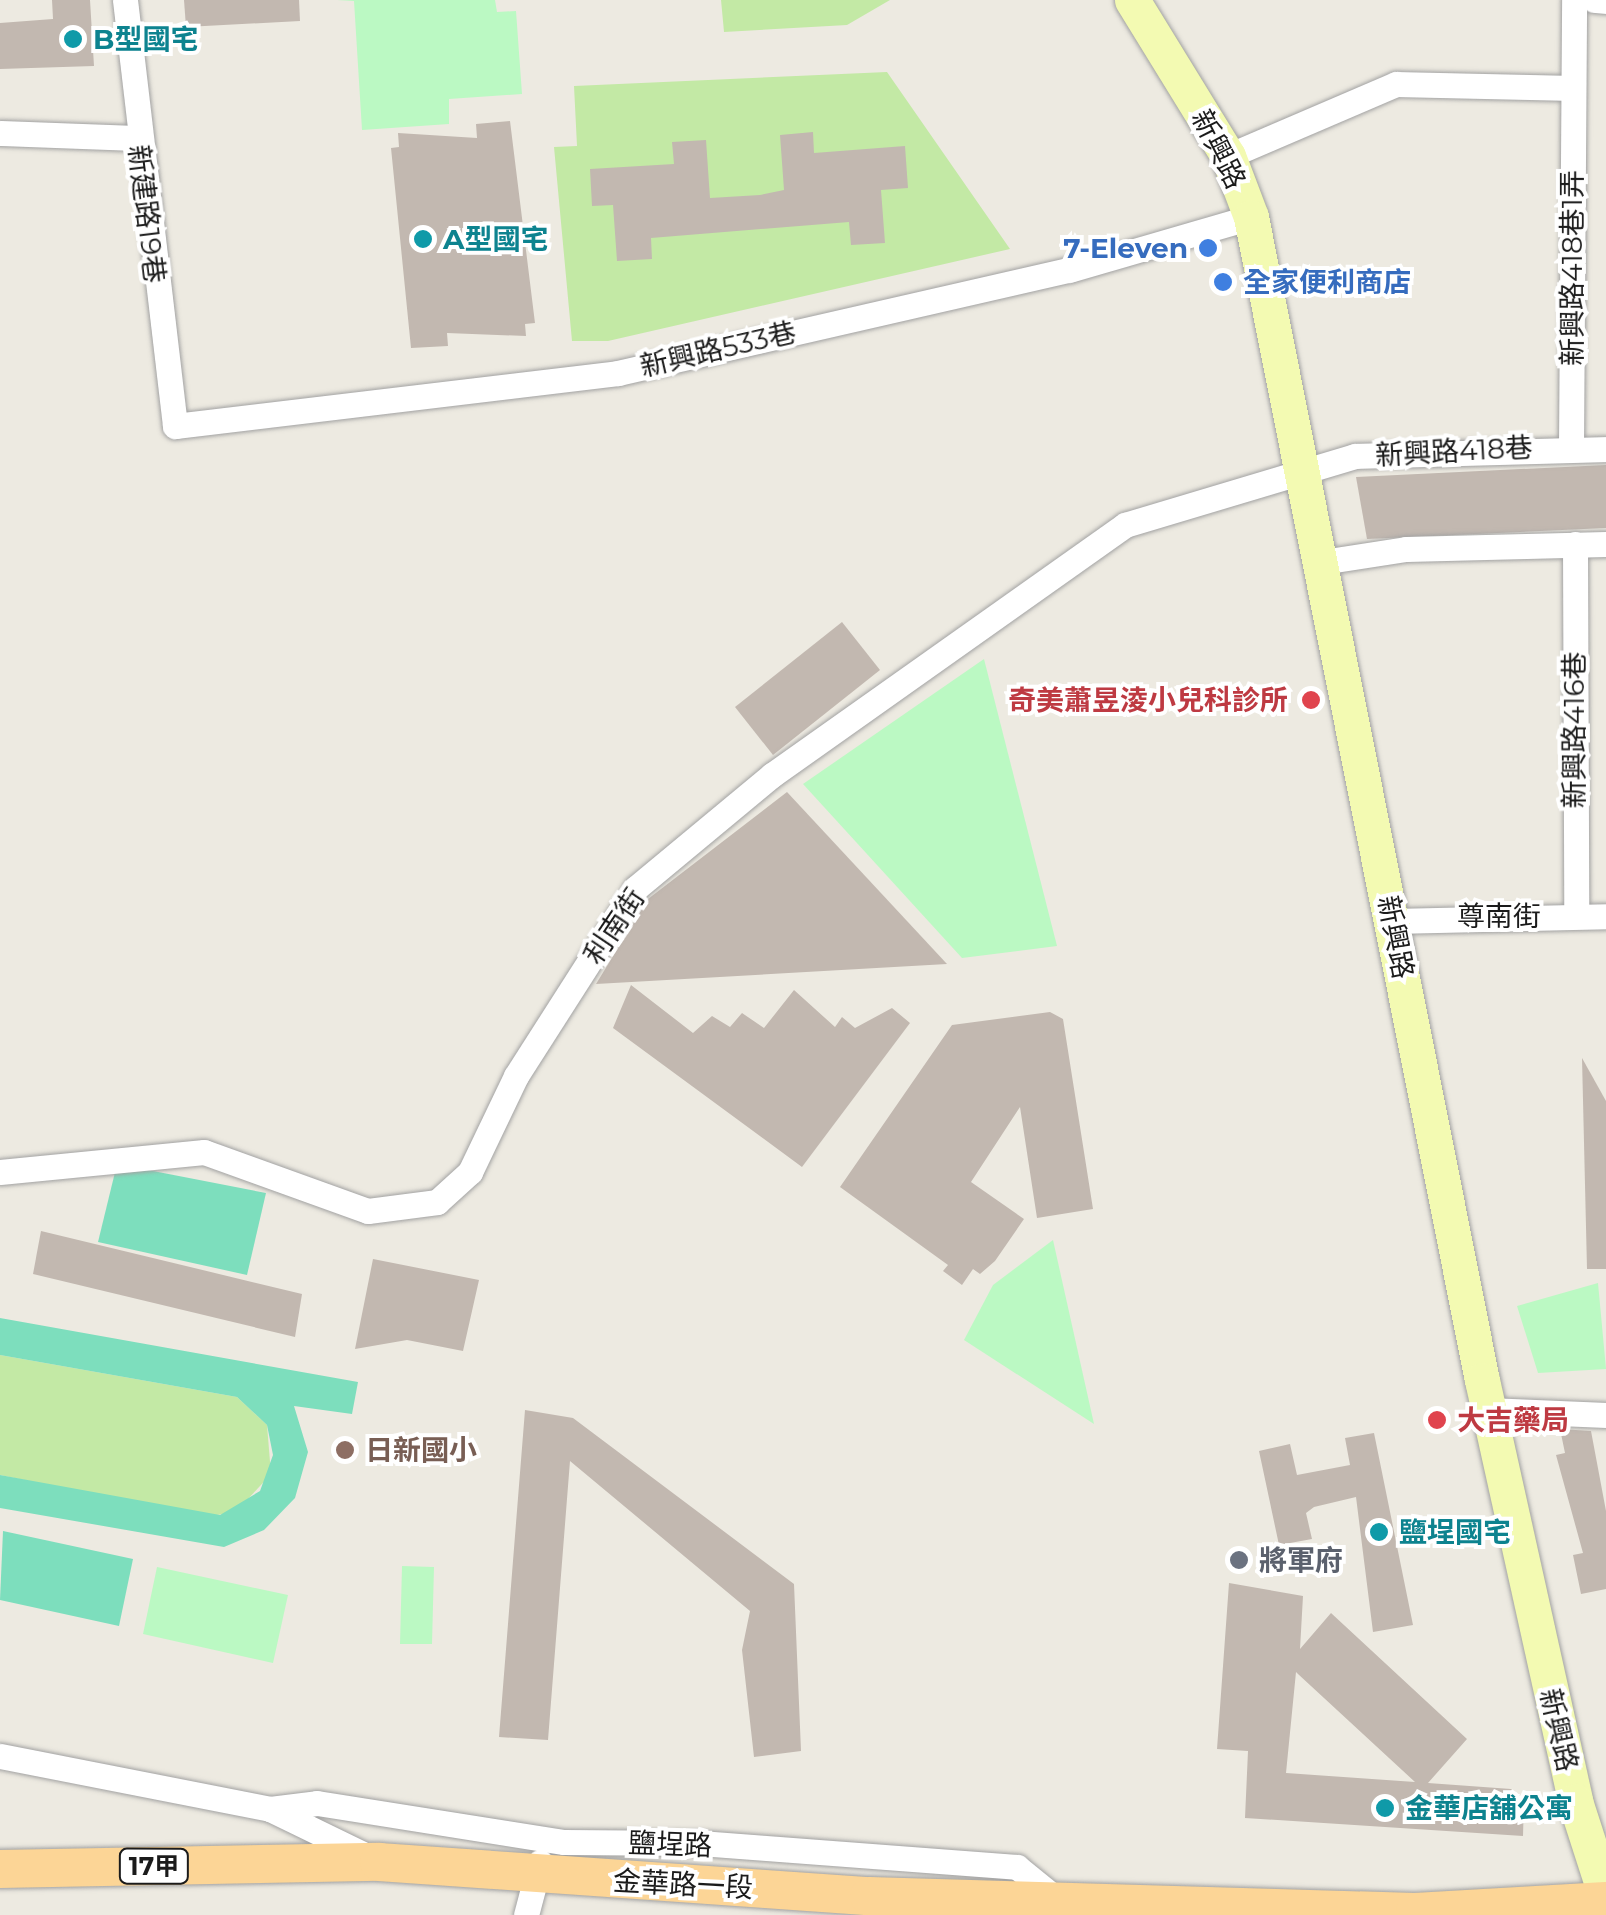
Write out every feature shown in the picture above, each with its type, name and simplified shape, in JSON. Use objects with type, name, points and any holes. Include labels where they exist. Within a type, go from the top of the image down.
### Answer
[{"type":"main road","name":"金華路一段","points":[[0,1869],[541,1857],[1059,1902],[1415,1913],[1606,1899]]},
{"type":"street","name":"新建路19巷","points":[[125,0],[137,138],[175,426]]},
{"type":"street","name":"新興路418巷1弄","points":[[1571,447],[1574,0]]},
{"type":"street","points":[[1594,0],[1606,1]]},
{"type":"street","name":"新興路","points":[[1145,3],[1228,156],[1252,218],[1488,1410],[1575,1800],[1606,1899]]},
{"type":"street","points":[[1228,156],[1396,84],[1573,88]]},
{"type":"street","points":[[0,133],[137,138]]},
{"type":"street","name":"新興路533巷","points":[[175,426],[618,373],[1069,270],[1252,218]]},
{"type":"street","name":"新興路418巷","points":[[1304,470],[1355,456],[1606,448]]},
{"type":"street","name":"利南街","points":[[0,1172],[204,1152],[368,1212],[437,1202],[470,1172],[516,1076],[636,888],[772,775],[1126,526],[1304,470]]},
{"type":"street","name":"新興路416巷","points":[[1575,544],[1576,916]]},
{"type":"street","points":[[1322,562],[1406,549],[1606,544]]},
{"type":"street","name":"尊南街","points":[[1393,921],[1606,916]]},
{"type":"street","points":[[1488,1410],[1606,1415]]},
{"type":"street","points":[[0,1756],[270,1809],[379,1862]]},
{"type":"street","points":[[270,1809],[317,1803],[541,1857],[526,1915]]},
{"type":"green space","points":[[337,0],[495,0],[497,12],[516,11],[522,94],[449,99],[449,124],[362,130],[354,1]]},
{"type":"green space","points":[[721,0],[890,0],[847,25],[724,32]]},
{"type":"green space","points":[[887,72],[1010,249],[608,341],[572,341],[554,147],[577,146],[574,86]]},
{"type":"green space","points":[[984,659],[1057,946],[962,958],[803,784]]},
{"type":"green space","points":[[117,1164],[266,1193],[247,1275],[98,1242]]},
{"type":"green space","points":[[1053,1240],[1094,1424],[964,1340],[993,1285]]},
{"type":"green space","points":[[1598,1283],[1606,1369],[1538,1373],[1517,1306]]},
{"type":"green space","points":[[0,1318],[358,1382],[352,1414],[294,1406],[308,1452],[295,1498],[264,1530],[224,1547],[0,1508],[0,1475],[220,1515],[260,1491],[273,1455],[267,1425],[237,1397],[0,1355]]},
{"type":"green space","points":[[0,1355],[237,1397],[267,1425],[271,1474],[236,1512],[204,1517],[0,1475]]},
{"type":"green space","points":[[3,1531],[133,1559],[119,1626],[0,1600]]},
{"type":"green space","points":[[402,1566],[434,1567],[432,1644],[400,1644]]},
{"type":"green space","points":[[157,1567],[288,1595],[273,1663],[143,1634]]},
{"type":"building","points":[[52,0],[90,0],[94,66],[0,69],[0,23],[53,19]]},
{"type":"building","points":[[184,0],[299,0],[300,21],[186,27]]},
{"type":"building","points":[[510,121],[535,323],[525,324],[526,336],[447,333],[448,346],[411,348],[391,148],[399,147],[398,133],[477,138],[476,124]]},
{"type":"building","points":[[813,132],[814,153],[905,146],[908,188],[881,190],[885,243],[851,245],[849,222],[651,238],[652,259],[617,261],[613,205],[592,206],[590,169],[674,164],[672,142],[706,140],[710,198],[760,195],[784,190],[780,135]]},
{"type":"building","points":[[1606,465],[1606,528],[1367,539],[1356,477]]},
{"type":"building","points":[[842,622],[880,670],[773,755],[735,707]]},
{"type":"building","points":[[787,792],[947,964],[596,984],[648,899]]},
{"type":"building","points":[[631,985],[693,1033],[712,1016],[730,1027],[742,1013],[764,1028],[794,990],[835,1027],[842,1017],[855,1028],[892,1008],[910,1023],[802,1167],[613,1028]]},
{"type":"building","points":[[1050,1012],[1063,1019],[1093,1209],[1037,1218],[1020,1107],[971,1182],[1024,1219],[995,1261],[980,1274],[973,1269],[962,1285],[943,1271],[948,1265],[840,1187],[952,1025]]},
{"type":"building","points":[[1582,1058],[1606,1101],[1606,1269],[1587,1269]]},
{"type":"building","points":[[41,1231],[302,1294],[295,1337],[33,1274]]},
{"type":"building","points":[[373,1259],[479,1280],[463,1351],[407,1340],[355,1349]]},
{"type":"building","points":[[525,1410],[573,1418],[794,1584],[801,1751],[754,1757],[742,1650],[750,1611],[570,1461],[548,1740],[499,1737]]},
{"type":"building","name":"鹽埕國宅","points":[[1560,1429],[1591,1431],[1606,1511],[1606,1589],[1581,1594],[1573,1555],[1583,1553],[1556,1455],[1565,1453]]},
{"type":"building","points":[[1374,1433],[1413,1625],[1373,1632],[1356,1497],[1314,1507],[1306,1513],[1312,1539],[1279,1545],[1259,1451],[1290,1444],[1297,1475],[1350,1465],[1345,1438]]},
{"type":"building","points":[[1229,1583],[1303,1596],[1300,1649],[1331,1613],[1467,1739],[1428,1783],[1511,1789],[1524,1799],[1523,1836],[1245,1818],[1248,1751],[1217,1749]],"holes":[[[1296,1672],[1415,1782],[1286,1773]]]},
{"type":"place","name":"B型國宅","points":[[73,39]]},
{"type":"place","name":"A型國宅","points":[[423,239]]},
{"type":"place","name":"7-Eleven","points":[[1208,248]]},
{"type":"place","name":"全家便利商店","points":[[1223,282]]},
{"type":"place","name":"奇美蕭昱淩小兒科診所","points":[[1311,700]]},
{"type":"place","name":"大吉藥局","points":[[1437,1420]]},
{"type":"place","name":"日新國小","points":[[345,1450]]},
{"type":"place","name":"鹽埕國宅","points":[[1379,1532]]},
{"type":"place","name":"將軍府","points":[[1239,1560]]},
{"type":"place","name":"金華店舖公寓","points":[[1385,1808]]}]
